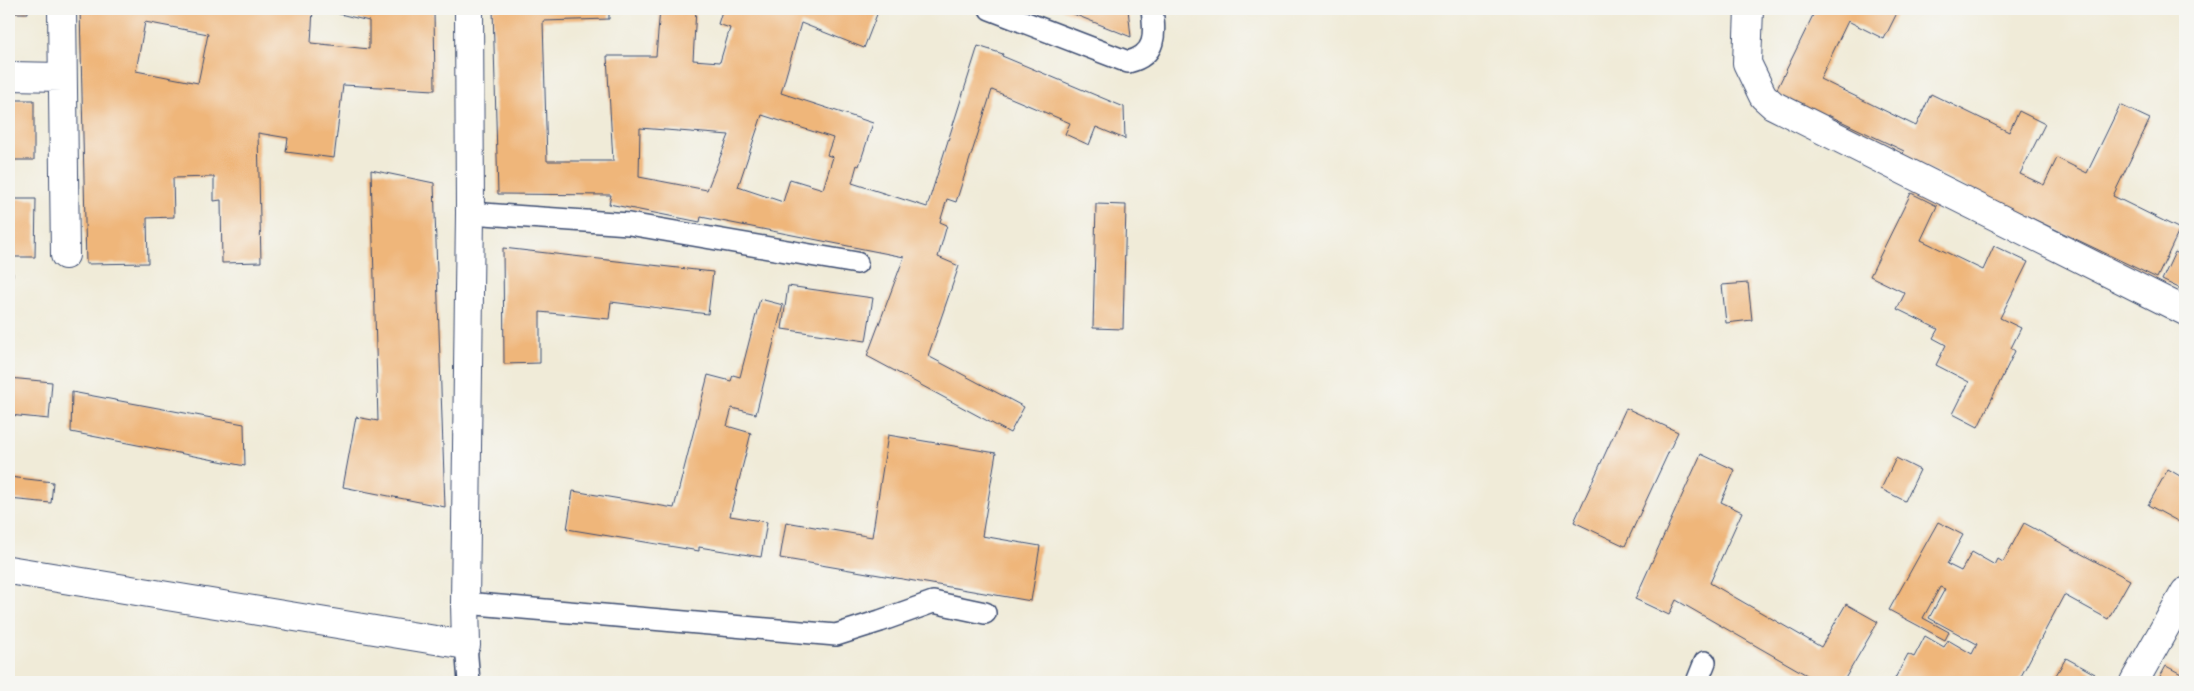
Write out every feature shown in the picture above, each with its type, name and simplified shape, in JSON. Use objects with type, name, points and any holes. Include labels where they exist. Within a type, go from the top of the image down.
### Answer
[{"type":"street","points":[[62,9],[65,255]]},
{"type":"street","points":[[9,570],[466,645],[470,213],[468,9]]},
{"type":"street","points":[[1749,9],[1747,63],[1763,96],[1773,105],[2185,311]]},
{"type":"street","points":[[9,76],[62,77]]},
{"type":"street","points":[[2134,682],[2185,592]]},
{"type":"lane","points":[[990,9],[1128,62],[1139,59],[1149,51],[1154,36],[1152,9]]},
{"type":"lane","points":[[470,213],[629,224],[857,264]]},
{"type":"lane","points":[[465,603],[836,634],[933,602],[985,613]]},
{"type":"lane","points":[[466,645],[469,682]]},
{"type":"lane","points":[[1697,682],[1705,662]]},
{"type":"building","points":[[9,9],[28,9],[28,13],[9,13]]},
{"type":"building","points":[[80,9],[313,9],[311,43],[369,49],[369,21],[319,9],[434,9],[435,90],[343,85],[334,158],[286,152],[288,138],[258,133],[261,262],[222,263],[221,200],[214,201],[214,177],[173,178],[174,217],[147,218],[148,263],[86,264]],"holes":[[[145,22],[208,34],[198,83],[136,71]]]},
{"type":"building","points":[[493,9],[609,9],[609,19],[543,21],[547,161],[613,161],[607,56],[656,56],[660,9],[696,9],[693,60],[720,62],[730,28],[718,24],[722,11],[716,9],[879,9],[864,48],[801,23],[781,93],[873,123],[852,183],[927,207],[978,46],[1003,54],[1002,56],[1124,107],[1125,139],[1096,127],[1089,145],[1065,134],[1070,123],[992,90],[956,202],[947,199],[940,222],[947,225],[938,257],[959,266],[928,356],[1024,407],[1010,433],[867,356],[904,257],[701,217],[700,222],[609,204],[611,195],[498,194]],"holes":[[[762,115],[833,138],[827,155],[833,157],[823,189],[790,179],[783,202],[738,187]],[[640,128],[729,135],[707,190],[639,177]]]},
{"type":"building","points":[[1061,9],[1128,9],[1131,37]]},
{"type":"building","points":[[1816,9],[1899,9],[1884,39],[1848,21],[1820,79],[1916,126],[1931,94],[2009,132],[2019,111],[2045,124],[2020,174],[2044,185],[2057,158],[2087,173],[2120,105],[2150,119],[2113,196],[2180,229],[2157,278],[1902,156],[1904,151],[1828,115],[1827,119],[1775,93]]},
{"type":"building","points":[[9,100],[34,100],[34,160],[9,160]]},
{"type":"building","points":[[371,170],[434,183],[445,507],[343,487],[356,417],[378,421]]},
{"type":"building","points":[[1911,193],[1937,206],[1921,240],[1983,270],[1994,246],[2028,262],[2000,318],[2021,328],[2011,348],[2015,351],[1978,427],[1953,414],[1969,382],[1936,365],[1946,345],[1933,338],[1938,329],[1897,309],[1905,293],[1870,276]]},
{"type":"building","points":[[9,199],[36,199],[35,257],[9,257]]},
{"type":"building","points":[[1096,204],[1126,205],[1123,329],[1093,328]]},
{"type":"building","points":[[503,248],[713,272],[708,314],[611,302],[609,319],[540,312],[540,363],[504,364]]},
{"type":"building","points":[[2175,252],[2185,257],[2185,291],[2162,280]]},
{"type":"building","points":[[9,272],[13,273],[10,298],[9,298]]},
{"type":"building","points":[[1748,283],[1752,320],[1726,323],[1722,285]]},
{"type":"building","points":[[788,286],[873,298],[866,341],[782,329]]},
{"type":"building","points":[[760,299],[783,305],[756,414],[732,408],[727,426],[751,433],[730,516],[767,522],[761,557],[699,547],[699,551],[567,529],[573,491],[674,508],[708,375],[731,381],[733,375],[740,377]]},
{"type":"building","points":[[9,378],[52,382],[49,419],[9,415]]},
{"type":"building","points":[[72,392],[244,424],[245,466],[71,432]]},
{"type":"building","points":[[1626,408],[1678,432],[1625,546],[1574,522]]},
{"type":"building","points":[[888,435],[996,453],[982,536],[1040,546],[1031,601],[780,558],[786,522],[872,537]]},
{"type":"building","points":[[1701,454],[1735,470],[1721,502],[1742,512],[1710,583],[1821,647],[1846,604],[1878,622],[1843,682],[1819,682],[1676,600],[1669,615],[1635,599]]},
{"type":"building","points":[[1896,458],[1920,470],[1905,501],[1881,489]]},
{"type":"building","points":[[2168,469],[2185,479],[2185,516],[2181,523],[2148,505]]},
{"type":"building","points":[[9,477],[53,482],[51,503],[9,499]]},
{"type":"building","points":[[1938,522],[1963,535],[1947,564],[1961,571],[1972,552],[1995,565],[1998,559],[2003,562],[2024,523],[2130,580],[2108,619],[2064,595],[2018,682],[1893,682],[1908,654],[1914,657],[1925,636],[1944,647],[1948,640],[1972,654],[1977,644],[1929,618],[1945,589],[1940,587],[1923,618],[1949,632],[1945,640],[1889,610]]},
{"type":"building","points":[[2066,658],[2095,674],[2091,682],[2052,682]]},
{"type":"building","points":[[2166,666],[2185,676],[2185,682],[2157,682]]}]
